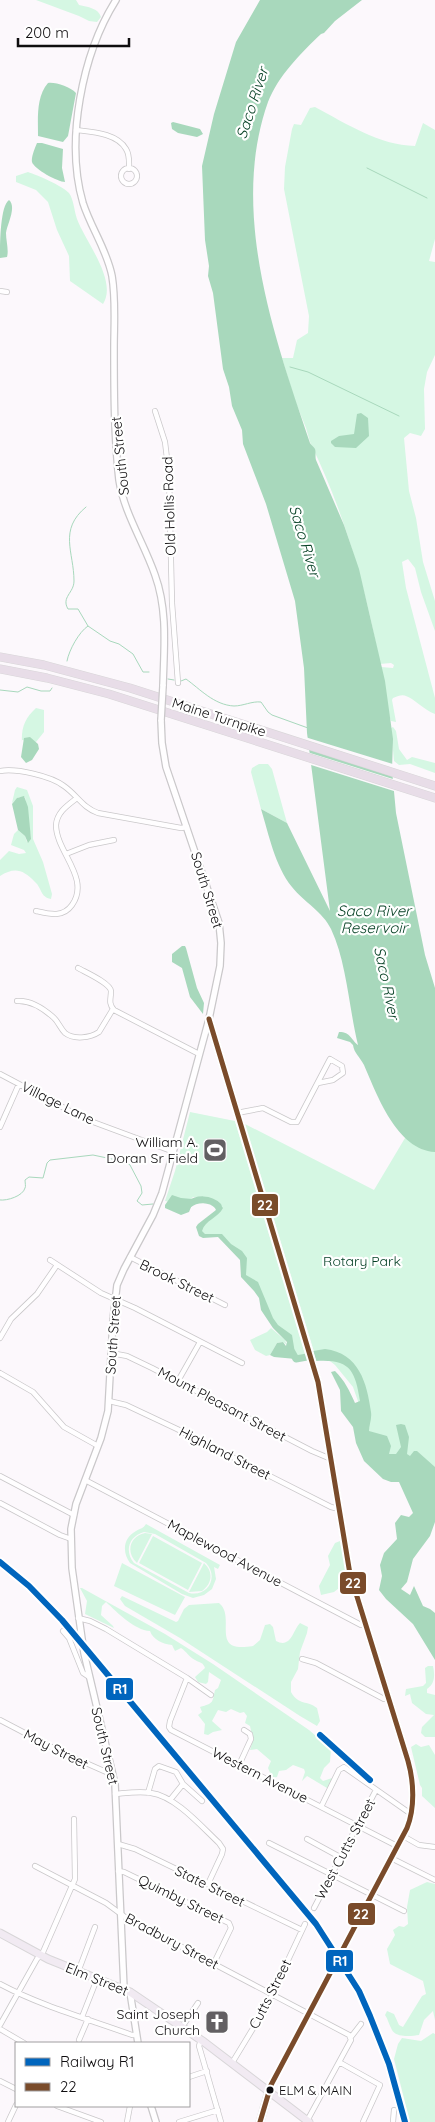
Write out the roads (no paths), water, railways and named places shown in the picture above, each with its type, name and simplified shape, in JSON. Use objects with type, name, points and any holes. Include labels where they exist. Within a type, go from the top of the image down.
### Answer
[{"type":"highway","name":"Maine Turnpike","points":[[0,657],[93,678],[435,786]]},
{"type":"highway","name":"Maine Turnpike","points":[[0,669],[102,692],[403,786],[435,798]]},
{"type":"main road","name":"Elm Street","points":[[0,1933],[41,1956],[127,1990],[201,2040],[308,2121]]},
{"type":"main road","points":[[260,2122],[269,2091]]},
{"type":"street","name":"South Street","points":[[116,0],[94,44],[76,130],[75,159],[85,207],[108,262],[112,280],[115,411],[120,484],[124,501],[156,577],[163,604],[165,631],[161,720],[164,759],[214,907],[221,934],[220,966],[209,1019],[174,1152],[157,1206],[119,1280],[114,1299],[109,1401],[106,1421],[74,1515],[70,1539],[73,1581],[84,1653],[113,1775],[120,1913],[127,1990],[138,2042]]},
{"type":"street","points":[[76,130],[102,134],[120,143],[127,150],[129,169]]},
{"type":"street","points":[[0,291],[7,292]]},
{"type":"street","name":"Old Hollis Road","points":[[155,411],[165,442],[169,476],[172,603],[178,683]]},
{"type":"street","points":[[163,604],[172,603]]},
{"type":"street","points":[[0,770],[18,770],[56,781],[66,787],[91,810],[101,814],[181,828],[187,827]]},
{"type":"street","points":[[36,911],[54,914],[62,913],[69,909],[75,901],[78,891],[77,883],[57,830],[57,822],[61,812],[77,798]]},
{"type":"street","points":[[66,854],[89,845],[114,840]]},
{"type":"street","points":[[78,968],[108,986],[111,992],[110,1004],[113,1009],[199,1054]]},
{"type":"street","points":[[18,1001],[24,1000],[52,1016],[67,1034],[79,1038],[99,1032],[113,1009]]},
{"type":"street","points":[[209,1019],[315,1373],[323,1405],[350,1574],[409,1765],[413,1792],[411,1814],[403,1836],[269,2091]]},
{"type":"street","points":[[237,1113],[262,1108],[291,1122],[297,1122],[330,1059],[342,1066],[343,1073],[339,1077],[318,1083]]},
{"type":"street","name":"Village Lane","points":[[0,1074],[85,1119],[174,1152]]},
{"type":"street","points":[[0,1127],[19,1084]]},
{"type":"street","name":"Brook Street","points":[[130,1258],[224,1305]]},
{"type":"street","points":[[50,1260],[90,1287],[242,1363]]},
{"type":"street","points":[[0,1338],[11,1319],[37,1294],[57,1265]]},
{"type":"street","points":[[178,1381],[200,1342]]},
{"type":"street","name":"Mount Pleasant Street","points":[[111,1353],[131,1358],[319,1455],[331,1459]]},
{"type":"street","points":[[0,1373],[32,1392],[64,1428],[98,1446]]},
{"type":"street","name":"Highland Street","points":[[109,1401],[126,1405],[331,1507],[339,1509]]},
{"type":"street","points":[[0,1476],[74,1515]]},
{"type":"street","name":"Maplewood Avenue","points":[[85,1480],[361,1625],[366,1624]]},
{"type":"street","points":[[0,1503],[70,1539]]},
{"type":"street","points":[[78,1618],[106,1628],[211,1695]]},
{"type":"street","points":[[63,1632],[69,1638],[84,1673],[89,1677]]},
{"type":"street","points":[[302,1659],[316,1663],[384,1699],[389,1699]]},
{"type":"street","name":"Western Avenue","points":[[187,1678],[170,1721],[170,1728],[398,1846]]},
{"type":"street","name":"May Street","points":[[1,1723],[113,1775]]},
{"type":"street","points":[[239,1765],[251,1739],[250,1734],[244,1730]]},
{"type":"street","points":[[148,1793],[157,1766],[176,1772],[183,1784],[202,1801]]},
{"type":"street","points":[[321,1807],[339,1770],[343,1767],[348,1768],[411,1814]]},
{"type":"street","points":[[170,1800],[183,1784]]},
{"type":"street","name":"West Cutts Street","points":[[314,1908],[376,1790]]},
{"type":"street","points":[[115,1794],[148,1793],[170,1800],[222,1846],[222,1857],[208,1884]]},
{"type":"street","points":[[0,2025],[37,1959],[41,1956],[73,1886],[76,1873],[74,1818]]},
{"type":"street","points":[[403,1836],[419,1846],[435,1847]]},
{"type":"street","points":[[308,1839],[340,1857]]},
{"type":"street","points":[[269,1843],[290,1856],[302,1858],[404,1911]]},
{"type":"street","name":"State Street","points":[[118,1844],[129,1846],[302,1930]]},
{"type":"street","points":[[391,1858],[435,1880]]},
{"type":"street","name":"Bradbury Street","points":[[35,1866],[351,2037]]},
{"type":"street","name":"Quimby Street","points":[[118,1871],[124,1872],[229,1923],[231,1928],[214,1963]]},
{"type":"street","name":"Cutts Street","points":[[232,2063],[272,1995],[305,1924]]},
{"type":"street","points":[[78,1972],[95,1927]]},
{"type":"street","points":[[78,2040],[97,1979]]},
{"type":"street","points":[[0,1984],[18,1993],[136,2035]]},
{"type":"street","points":[[182,2027],[198,2003]]},
{"type":"street","points":[[308,2121],[351,2037],[361,2024]]},
{"type":"street","points":[[0,2029],[22,2042]]},
{"type":"street","points":[[201,2040],[200,2046],[221,2122]]},
{"type":"street","points":[[339,2062],[380,2085],[363,2122]]},
{"type":"street","points":[[190,2077],[207,2072]]},
{"type":"street","points":[[0,2080],[15,2088]]},
{"type":"street","points":[[8,2122],[15,2107]]},
{"type":"street","points":[[60,2107],[101,2122]]},
{"type":"street","points":[[127,2122],[130,2107]]},
{"type":"street","points":[[151,2107],[156,2122]]},
{"type":"street","points":[[180,2122],[218,2110]]},
{"type":"street","points":[[393,2122],[394,2110]]},
{"type":"water","name":"Saco River Reservoir","points":[[260,0],[362,0],[335,21],[306,49],[291,65],[272,92],[257,144],[253,187],[255,231],[261,275],[283,361],[310,443],[315,449],[316,460],[344,525],[359,569],[385,681],[393,739],[392,770],[396,813],[425,955],[435,988],[435,1152],[422,1149],[410,1142],[399,1132],[382,1105],[353,1045],[350,1042],[337,1038],[339,1032],[346,1033],[358,1045],[341,956],[328,923],[292,887],[281,870],[261,809],[287,823],[330,911],[307,733],[304,668],[295,601],[266,504],[243,444],[242,430],[232,406],[229,387],[223,369],[213,293],[208,276],[209,266],[205,240],[202,166],[214,114],[236,42]]},
{"type":"water","points":[[48,83],[63,85],[76,93],[68,136],[63,142],[38,136],[38,115],[41,95]]},
{"type":"water","points":[[171,123],[200,129],[203,134],[197,137],[178,133],[172,129]]},
{"type":"water","points":[[37,143],[63,149],[62,168],[65,182],[47,175],[34,165],[32,158]]},
{"type":"water","points":[[9,200],[12,207],[6,233],[8,254],[7,257],[0,258],[2,218]]},
{"type":"water","points":[[361,413],[368,418],[369,436],[356,448],[335,447],[331,441],[339,436],[354,434],[357,414]]},
{"type":"water","points":[[30,737],[38,744],[39,749],[32,760],[26,763],[21,757],[24,738]]},
{"type":"water","points":[[24,796],[28,807],[31,839],[28,843],[25,836],[18,830],[12,804],[17,798]]},
{"type":"water","points":[[182,946],[186,948],[197,988],[204,1003],[203,1014],[190,997],[182,968],[172,962],[172,954]]},
{"type":"water","points":[[172,1195],[194,1200],[189,1212],[181,1215],[165,1208]]},
{"type":"water","points":[[208,1200],[217,1201],[223,1208],[206,1224],[202,1231],[205,1234],[222,1234],[231,1244],[242,1251],[247,1258],[246,1275],[258,1282],[273,1318],[278,1325],[292,1335],[296,1359],[270,1355],[277,1343],[283,1342],[286,1346],[287,1342],[273,1328],[261,1310],[259,1298],[241,1277],[240,1260],[218,1237],[203,1238],[199,1236],[196,1227],[216,1210],[213,1203]]},
{"type":"water","points":[[325,1349],[346,1356],[359,1371],[364,1380],[369,1401],[371,1415],[369,1431],[387,1436],[391,1446],[389,1454],[396,1454],[401,1447],[396,1425],[405,1425],[409,1437],[407,1454],[410,1456],[414,1451],[417,1451],[435,1467],[435,1522],[430,1536],[413,1559],[407,1582],[401,1589],[410,1595],[414,1586],[423,1606],[435,1613],[435,1660],[413,1624],[379,1590],[382,1576],[380,1565],[384,1553],[397,1539],[395,1523],[401,1515],[409,1517],[413,1513],[399,1482],[383,1479],[364,1461],[356,1443],[353,1427],[341,1411],[340,1390],[331,1372],[335,1371],[342,1378],[355,1403],[360,1401],[356,1381],[353,1374],[344,1365],[337,1362],[316,1361],[313,1351]]},
{"type":"waterway","points":[[367,168],[427,198]]},
{"type":"waterway","points":[[290,367],[308,372],[399,416]]},
{"type":"waterway","points":[[86,507],[72,524],[70,533],[74,581],[66,605],[68,609],[78,609],[88,626]]},
{"type":"waterway","points":[[67,661],[75,642],[81,632],[88,626],[133,654],[143,672],[149,672]]},
{"type":"waterway","points":[[168,679],[174,680]]},
{"type":"waterway","points":[[181,681],[186,679],[214,700],[227,705],[237,706],[261,702],[272,715],[308,728]]},
{"type":"waterway","points":[[0,690],[18,692],[27,687],[41,691],[50,691],[52,688]]},
{"type":"waterway","points":[[0,1200],[18,1196],[24,1191],[25,1180],[29,1177],[43,1178],[47,1163],[50,1160],[93,1155],[126,1162],[130,1165],[141,1186],[142,1193],[137,1201],[142,1205],[153,1204]]},
{"type":"waterway","points":[[188,1205],[195,1201],[203,1200],[211,1201],[218,1206]]},
{"type":"waterway","points":[[292,1352],[296,1359],[307,1357]]},
{"type":"railway","points":[[320,1735],[370,1780]]},
{"type":"rail line","name":"R1","points":[[0,1562],[29,1586],[62,1620],[316,1924],[359,1991],[389,2064],[405,2122]]},
{"type":"rail line","name":"R1","points":[[320,1735],[370,1780]]},
{"type":"place","name":"William A. Doran Sr Field","points":[[215,1150]]},
{"type":"place","name":"Saint Joseph Church","points":[[217,2022]]},
{"type":"place","name":"ELM & MAIN","points":[[270,2090]]},
{"type":"water label","name":"Saco River","points":[[252,103]]},
{"type":"water label","name":"Saco River","points":[[305,541]]},
{"type":"water label","name":"Saco River","points":[[387,983]]},
{"type":"park label","name":"Rotary Park","points":[[362,1261]]}]
